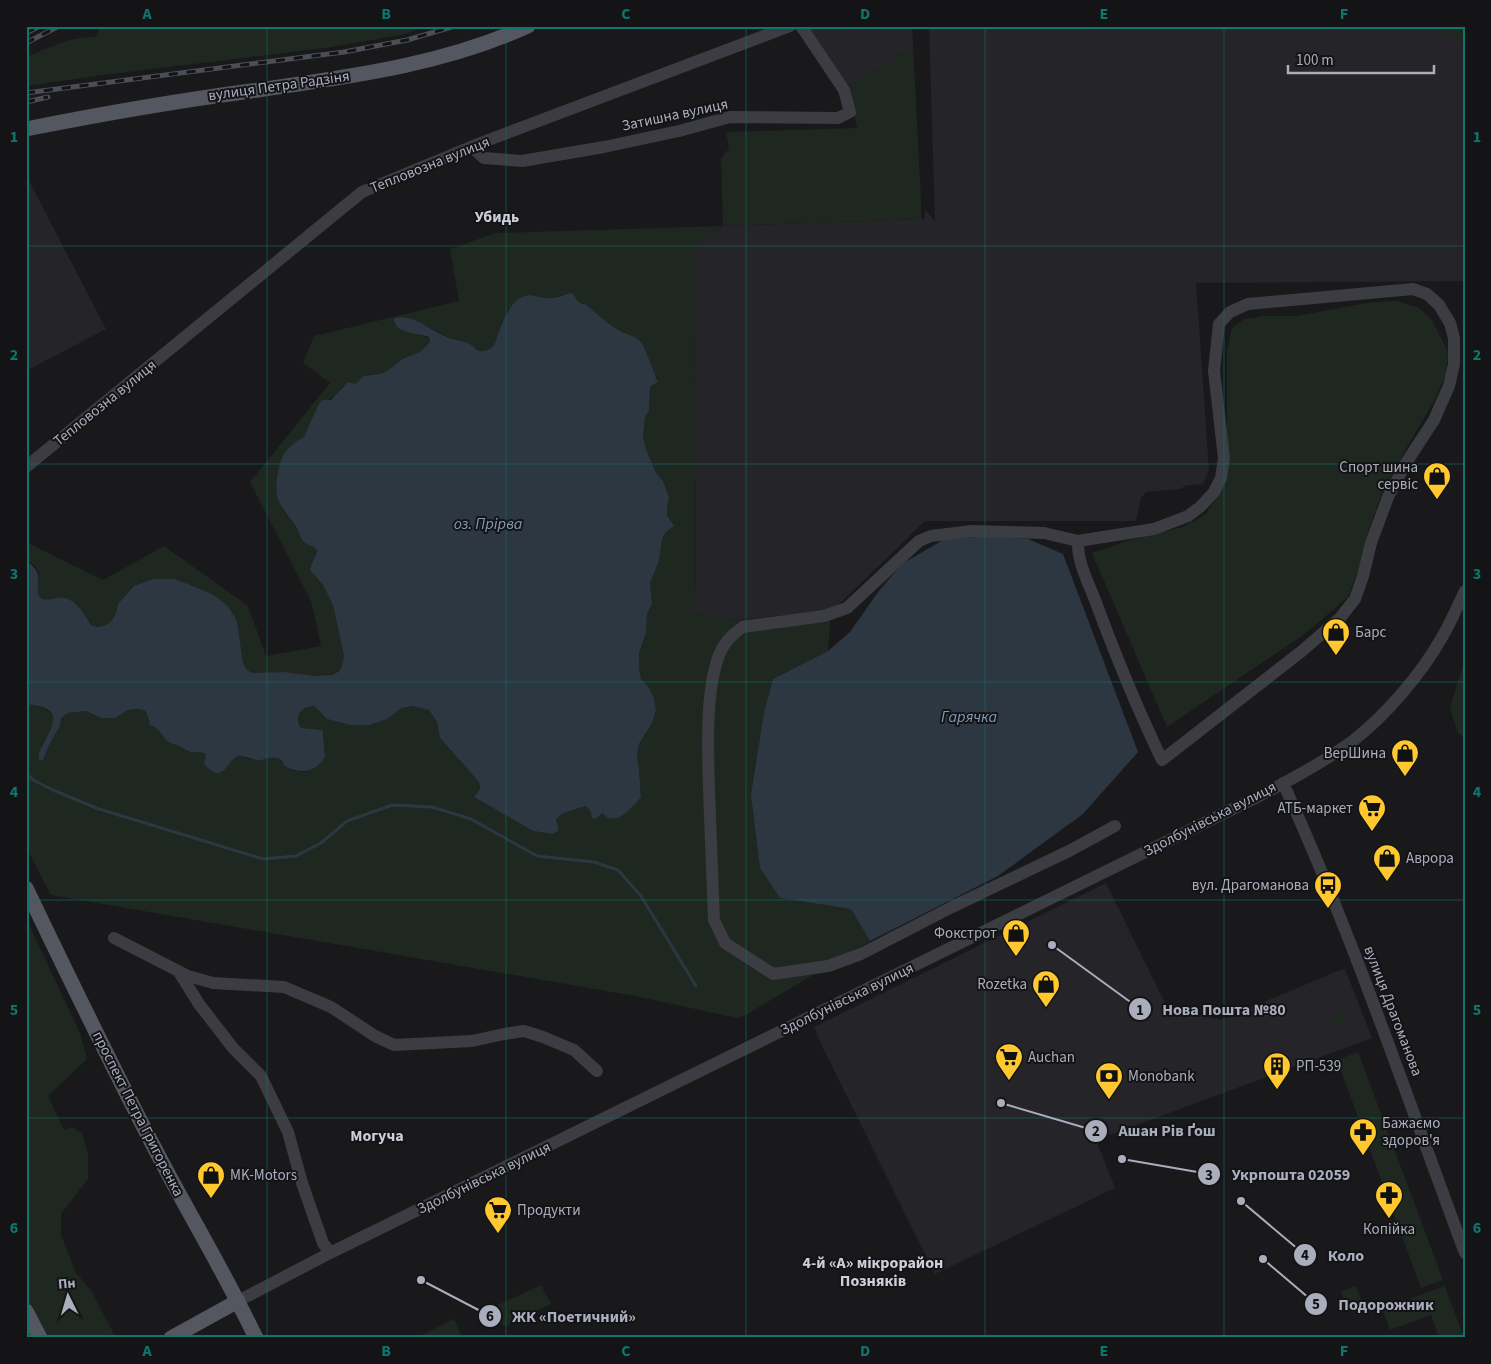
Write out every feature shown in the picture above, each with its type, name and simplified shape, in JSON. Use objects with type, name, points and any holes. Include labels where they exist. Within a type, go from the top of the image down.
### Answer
[{"type":"main road","name":"вулиця Петра Радзіня","points":[[26,129],[156,104],[338,78],[413,65],[462,52],[528,26]]},
{"type":"main road","name":"проспект Петра Григоренка","points":[[26,888],[105,1052],[154,1148],[238,1301],[256,1338]]},
{"type":"main road","name":"Здолбунівська вулиця","points":[[171,1338],[238,1301]]},
{"type":"main road","points":[[26,1311],[40,1337]]},
{"type":"street","name":"Тепловозна вулиця","points":[[26,466],[362,192],[472,147],[790,26]]},
{"type":"street","name":"Затишна вулиця","points":[[472,147],[484,158],[522,160],[604,147],[678,131],[730,117],[838,118],[850,112],[844,90],[802,26]]},
{"type":"street","points":[[1078,541],[1080,561],[1148,730],[1162,760],[1302,651],[1340,618],[1355,599],[1371,543],[1388,497],[1406,463],[1434,420],[1449,386],[1454,364],[1454,338],[1450,323],[1439,305],[1427,294],[1413,289],[1248,304],[1230,312],[1219,324],[1215,350],[1214,371],[1224,458],[1221,478],[1214,492],[1200,507],[1188,516],[1154,530],[1078,541],[1044,533],[972,531],[931,536],[919,541],[846,608],[824,616],[743,626],[733,633],[719,654],[710,697],[708,755],[714,920],[725,943],[773,974],[828,966],[861,954],[952,906],[1069,851],[1115,826]]},
{"type":"street","name":"Здолбунівська вулиця","points":[[238,1301],[330,1253],[1283,783],[1333,754],[1376,721],[1431,656],[1465,591]]},
{"type":"street","name":"вулиця Драгоманова","points":[[1283,783],[1341,920],[1384,1030],[1465,1253]]},
{"type":"street","points":[[114,938],[188,976],[213,983],[284,987],[331,1007],[375,1036],[394,1045],[472,1041],[524,1031],[574,1050],[597,1071]]},
{"type":"street","points":[[179,972],[199,1004],[233,1048],[261,1076],[288,1132],[302,1183],[323,1243],[330,1253]]},
{"type":"street","points":[[26,1328],[40,1337]]},
{"type":"shaded area","points":[[101,26],[428,26],[401,35],[325,48],[26,86],[26,57],[51,46],[77,38],[95,37]]},
{"type":"shaded area","points":[[806,26],[912,26],[913,45],[849,87]]},
{"type":"shaded area","points":[[929,26],[1433,26],[1465,42],[1465,281],[1196,283],[1209,470],[1203,484],[1187,485],[1180,489],[1146,492],[1141,498],[1136,521],[925,521],[831,612],[727,620],[696,613],[694,245],[724,226],[925,219],[925,209],[935,222]]},
{"type":"shaded area","points":[[1433,26],[1465,26],[1465,42],[1456,39]]},
{"type":"shaded area","points":[[913,45],[921,219],[724,226],[694,245],[696,613],[727,620],[831,612],[828,651],[773,679],[764,712],[751,794],[780,898],[851,909],[870,941],[744,1016],[737,1018],[635,996],[51,895],[26,847],[26,704],[48,710],[53,718],[51,730],[42,744],[43,760],[60,726],[61,718],[68,713],[86,711],[101,718],[115,718],[128,710],[138,709],[146,713],[148,721],[170,743],[179,745],[192,753],[200,751],[206,754],[205,759],[217,773],[237,756],[258,760],[278,758],[289,768],[306,772],[325,757],[324,735],[321,730],[306,730],[300,727],[298,718],[300,712],[306,708],[314,706],[327,719],[351,725],[370,725],[387,719],[402,708],[414,706],[429,710],[437,722],[440,738],[479,782],[480,789],[474,797],[533,831],[553,834],[558,831],[556,819],[558,817],[587,806],[590,814],[603,813],[609,818],[641,797],[637,757],[639,744],[652,723],[648,686],[641,680],[639,653],[646,633],[647,614],[652,604],[650,583],[659,561],[662,539],[673,526],[667,515],[669,497],[663,481],[656,473],[643,437],[645,417],[649,411],[650,387],[658,382],[640,342],[617,329],[595,313],[587,304],[578,303],[569,293],[548,299],[531,295],[524,296],[509,309],[494,345],[484,351],[474,349],[459,340],[415,321],[396,317],[407,331],[429,338],[430,342],[420,352],[404,358],[387,371],[369,375],[358,381],[355,385],[343,386],[335,396],[327,401],[304,437],[299,440],[282,508],[303,541],[317,550],[310,570],[323,585],[333,605],[344,656],[338,672],[326,676],[285,672],[252,673],[246,669],[243,663],[237,621],[228,606],[212,594],[174,579],[118,604],[113,619],[107,625],[92,626],[82,611],[63,598],[49,599],[41,598],[38,595],[38,571],[34,565],[26,561],[26,542],[103,580],[164,546],[248,606],[266,656],[321,646],[311,601],[250,482],[330,383],[303,363],[314,336],[459,301],[450,249],[496,233],[723,226],[721,159],[729,148],[726,132],[857,128],[849,87]]},
{"type":"shaded area","points":[[26,175],[106,329],[26,371]]},
{"type":"shaded area","points":[[1398,301],[1419,308],[1432,320],[1448,352],[1446,374],[1434,401],[1382,493],[1348,597],[1306,633],[1167,727],[1092,553],[1127,541],[1183,527],[1206,514],[1224,484],[1227,430],[1227,351],[1232,328],[1244,319],[1263,316],[1296,316],[1373,302]]},
{"type":"shaded area","points":[[1465,659],[1465,738],[1458,733],[1450,708]]},
{"type":"shaded area","points":[[1106,883],[1167,1007],[1221,1020],[1345,969],[1372,1038],[1096,1140],[1115,1188],[935,1274],[814,1027]]},
{"type":"shaded area","points":[[26,918],[80,1033],[87,1059],[48,1096],[64,1130],[72,1127],[82,1133],[88,1153],[88,1179],[61,1214],[61,1235],[76,1273],[91,1290],[116,1338],[45,1338],[26,1301]]},
{"type":"shaded area","points":[[1335,1012],[1341,1013],[1348,1020],[1349,1027],[1342,1031],[1330,1015]]},
{"type":"shaded area","points":[[1358,1052],[1443,1280],[1421,1288],[1337,1060]]},
{"type":"shaded area","points":[[541,1285],[551,1304],[504,1327],[494,1307]]},
{"type":"shaded area","points":[[1356,1286],[1363,1306],[1349,1312],[1341,1292]]},
{"type":"shaded area","points":[[1445,1286],[1464,1338],[1439,1338],[1431,1315],[1390,1330],[1382,1309]]},
{"type":"shaded area","points":[[454,1319],[462,1337],[416,1338]]},
{"type":"water","name":"оз. Прірва","points":[[569,293],[573,294],[579,303],[586,304],[620,331],[641,342],[658,382],[650,387],[649,411],[645,417],[643,437],[656,473],[663,481],[669,497],[667,515],[674,526],[666,532],[662,539],[659,561],[650,583],[652,604],[647,614],[646,633],[639,653],[639,667],[641,679],[648,686],[654,698],[656,710],[652,723],[639,744],[637,757],[641,797],[627,812],[614,819],[607,818],[602,813],[595,819],[592,818],[590,810],[586,806],[569,811],[558,817],[556,820],[558,831],[553,834],[533,831],[474,797],[480,789],[479,782],[440,738],[437,722],[429,710],[413,706],[402,708],[387,719],[370,725],[350,725],[327,719],[314,706],[306,708],[300,712],[298,718],[300,727],[323,731],[325,757],[314,768],[306,771],[288,768],[278,758],[273,757],[259,760],[240,756],[231,761],[221,772],[211,771],[204,764],[206,754],[189,751],[170,743],[154,726],[150,725],[146,712],[138,709],[128,710],[115,718],[101,718],[86,711],[68,713],[61,718],[60,726],[43,760],[39,760],[41,747],[53,719],[51,713],[45,708],[26,704],[26,561],[37,571],[38,595],[41,598],[46,600],[69,599],[80,609],[92,626],[106,625],[112,620],[118,604],[134,586],[153,579],[174,579],[212,594],[228,606],[237,621],[243,663],[246,669],[252,673],[285,672],[316,676],[331,675],[338,672],[344,656],[333,605],[323,585],[310,570],[317,550],[303,540],[278,499],[277,482],[283,455],[297,441],[304,437],[322,400],[331,400],[348,382],[355,384],[364,376],[387,371],[404,358],[420,352],[430,342],[429,337],[402,330],[395,323],[394,318],[401,317],[414,320],[449,338],[466,342],[477,350],[484,351],[494,345],[506,314],[516,301],[530,295],[552,298]]},
{"type":"water","name":"Гарячка","points":[[985,536],[1028,539],[1063,554],[1138,752],[1083,814],[998,876],[870,941],[851,909],[780,898],[760,868],[751,794],[764,712],[773,679],[828,651],[850,632],[878,592],[902,564],[943,540]]},
{"type":"waterway","points":[[26,773],[33,780],[55,791],[99,809],[263,859],[296,856],[321,843],[347,821],[392,805],[432,807],[471,819],[537,856],[594,862],[618,870],[641,896],[696,986]]},
{"type":"railway","points":[[26,33],[40,26]]},
{"type":"railway","points":[[26,43],[59,26]]},
{"type":"railway","points":[[26,93],[344,52],[407,40],[455,26]]},
{"type":"railway","points":[[26,102],[48,97]]},
{"type":"place","name":"Спорт шина сервіс","points":[[1437,500]]},
{"type":"place","name":"Барс","points":[[1336,656]]},
{"type":"place","name":"ВерШина","points":[[1405,777]]},
{"type":"place","name":"АТБ-маркет","points":[[1372,832]]},
{"type":"place","name":"Аврора","points":[[1387,882]]},
{"type":"place","name":"вул. Драгоманова","points":[[1328,909]]},
{"type":"place","name":"Нова Пошта №80","points":[[1052,945]]},
{"type":"place","name":"Фокстрот","points":[[1016,957]]},
{"type":"place","name":"Rozetka","points":[[1046,1008]]},
{"type":"place","name":"Auchan","points":[[1009,1081]]},
{"type":"place","name":"РП-539","points":[[1277,1090]]},
{"type":"place","name":"Monobank","points":[[1109,1100]]},
{"type":"place","name":"Ашан Рів Ґош","points":[[1001,1103]]},
{"type":"place","name":"Бажаємо здоров'я","points":[[1363,1156]]},
{"type":"place","name":"Укрпошта 02059","points":[[1122,1159]]},
{"type":"place","name":"MK-Motors","points":[[211,1199]]},
{"type":"place","name":"Коло","points":[[1241,1201]]},
{"type":"place","name":"Копійка","points":[[1389,1219]]},
{"type":"place","name":"Продукти","points":[[498,1234]]},
{"type":"place","name":"Подорожник","points":[[1263,1259]]},
{"type":"place","name":"ЖК «Поетичний»","points":[[421,1280]]},
{"type":"district","name":"Убидь","points":[[497,217]]},
{"type":"district","name":"Могуча","points":[[377,1136]]},
{"type":"district","name":"4-й «А» мікрорайон Позняків","points":[[873,1272]]}]
